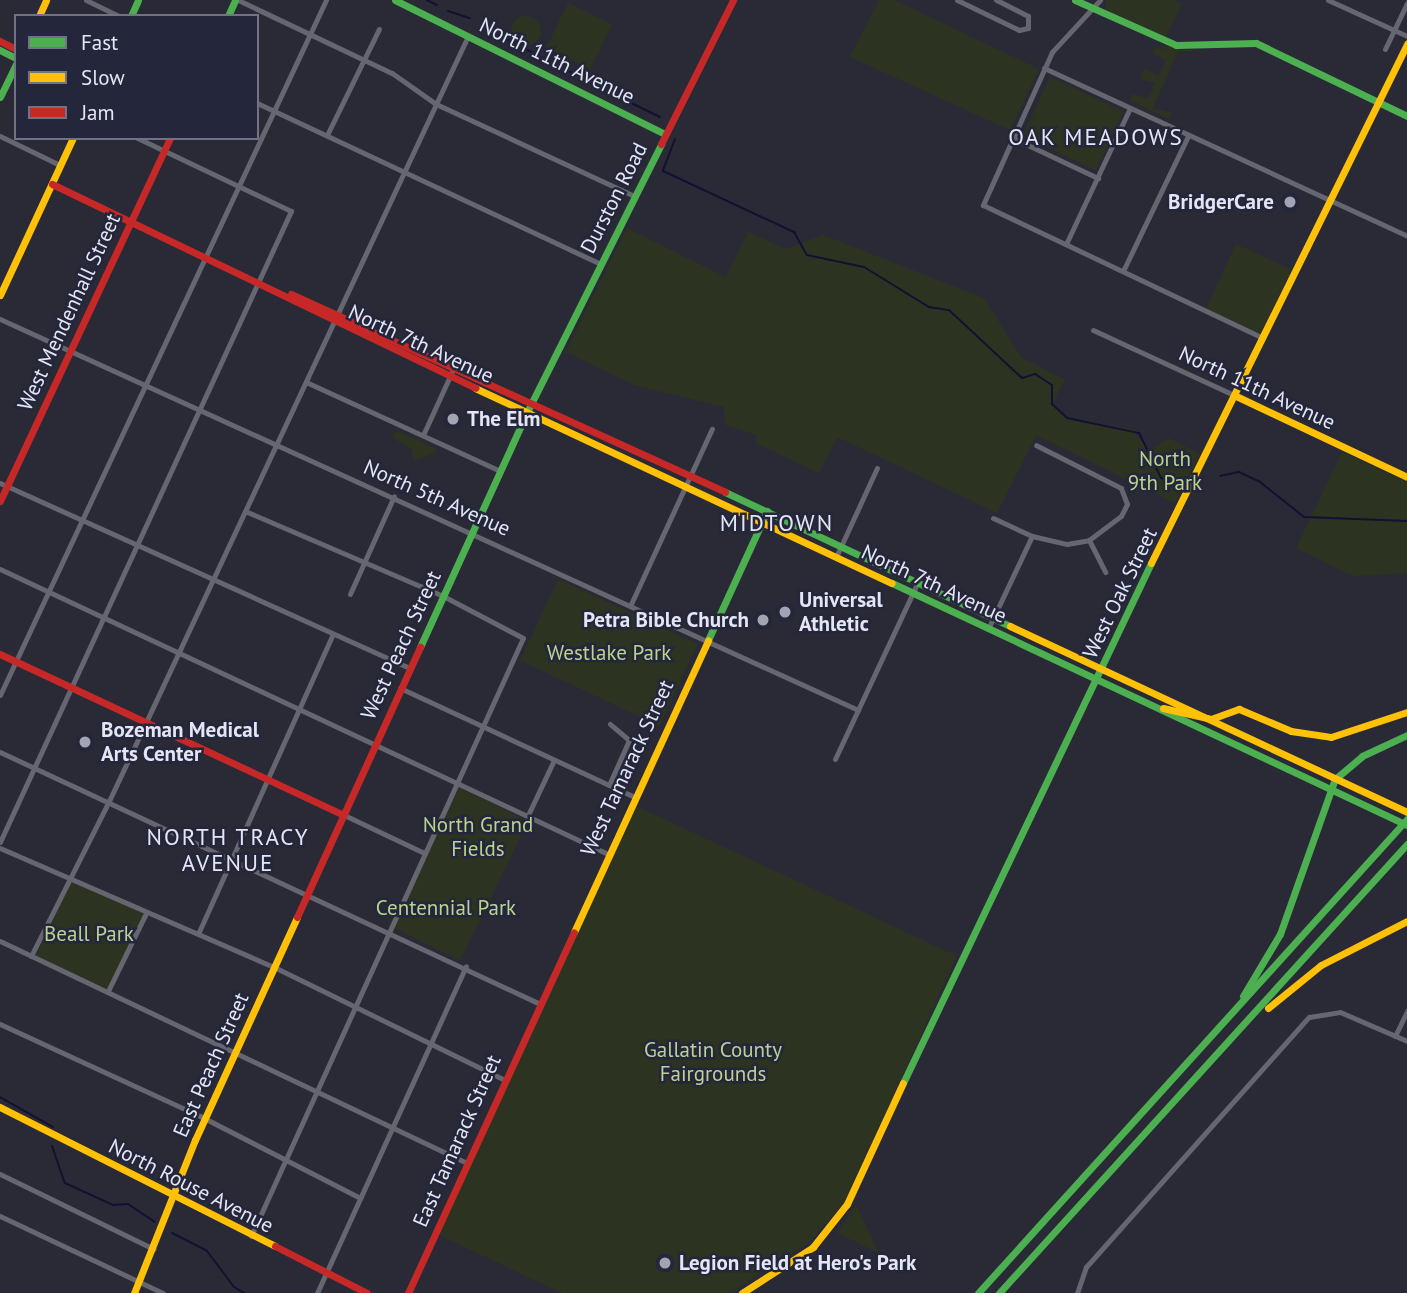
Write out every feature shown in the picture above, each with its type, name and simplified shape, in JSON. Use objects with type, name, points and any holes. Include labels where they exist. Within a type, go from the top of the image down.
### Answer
[{"type":"main road","name":"North 11th Avenue","points":[[395,0],[665,134]]},
{"type":"main road","name":"Durston Road","points":[[527,412],[733,0]]},
{"type":"main road","points":[[1075,0],[1176,45],[1256,43],[1407,116]]},
{"type":"main road","name":"West Oak Street","points":[[742,1293],[813,1247],[847,1204],[1047,773],[1103,668],[1407,44]]},
{"type":"main road","points":[[0,97],[14,68]]},
{"type":"main road","points":[[0,295],[73,140]]},
{"type":"main road","name":"West Mendenhall Street","points":[[0,501],[3,485],[70,352],[169,140]]},
{"type":"main road","name":"North 7th Avenue","points":[[52,184],[259,281],[455,365],[1407,812]]},
{"type":"main road","name":"North 7th Avenue","points":[[259,281],[334,322],[450,377],[1407,825]]},
{"type":"main road","name":"North 11th Avenue","points":[[1236,396],[1407,477]]},
{"type":"main road","name":"West Peach Street","points":[[307,891],[527,412]]},
{"type":"main road","name":"West Tamarack Street","points":[[538,1003],[766,511]]},
{"type":"main road","points":[[0,654],[342,814]]},
{"type":"main road","points":[[1150,706],[1211,719],[1239,709],[1291,731],[1331,737],[1407,712]]},
{"type":"main road","points":[[1203,731],[1215,727],[1279,752]]},
{"type":"main road","points":[[1192,1060],[1243,996],[1280,934],[1335,779],[1362,756],[1407,734]]},
{"type":"main road","points":[[978,1293],[1407,820]]},
{"type":"main road","points":[[999,1293],[1407,844]]},
{"type":"main road","name":"East Peach Street","points":[[134,1293],[154,1249],[203,1121],[307,891]]},
{"type":"main road","points":[[1209,1065],[1321,965],[1407,922]]},
{"type":"main road","name":"East Tamarack Street","points":[[408,1293],[538,1003]]},
{"type":"main road","name":"North Rouse Avenue","points":[[0,1107],[174,1199],[367,1293]]},
{"type":"street","points":[[86,0],[115,14]]},
{"type":"street","points":[[237,0],[364,60],[436,104],[634,196]]},
{"type":"street","points":[[0,695],[326,0]]},
{"type":"street","points":[[961,1],[1019,30],[1028,28],[1028,16],[996,0]]},
{"type":"street","points":[[1100,0],[1061,40],[1044,68],[1015,139],[983,205],[1264,338]]},
{"type":"street","points":[[1328,0],[1407,36]]},
{"type":"street","points":[[1343,8],[1347,0]]},
{"type":"street","points":[[1385,50],[1407,3]]},
{"type":"street","points":[[327,135],[379,29]]},
{"type":"street","points":[[31,956],[109,801],[468,36]]},
{"type":"street","points":[[1044,68],[1330,203],[1407,236]]},
{"type":"street","points":[[259,104],[600,264]]},
{"type":"street","points":[[1066,244],[1130,108]]},
{"type":"street","points":[[0,136],[61,165]]},
{"type":"street","points":[[1123,271],[1188,136]]},
{"type":"street","points":[[1015,139],[1098,178]]},
{"type":"street","points":[[0,842],[36,769],[291,211],[141,140]]},
{"type":"street","name":"North 5th Avenue","points":[[0,319],[200,411],[473,530],[858,710]]},
{"type":"street","name":"North 11th Avenue","points":[[1093,330],[1236,396]]},
{"type":"street","points":[[423,435],[455,365]]},
{"type":"street","points":[[306,382],[500,471]]},
{"type":"street","points":[[631,604],[712,429]]},
{"type":"street","points":[[993,517],[1031,536],[1068,544],[1089,540],[1121,516],[1126,494],[1036,445]]},
{"type":"street","points":[[836,557],[877,468]]},
{"type":"street","points":[[3,485],[410,668]]},
{"type":"street","points":[[350,594],[394,496]]},
{"type":"street","points":[[245,511],[443,596],[482,614],[523,638],[251,1236]]},
{"type":"street","points":[[988,629],[1031,536]]},
{"type":"street","points":[[1089,540],[1105,572]]},
{"type":"street","points":[[0,569],[300,706],[606,853]]},
{"type":"street","points":[[835,759],[918,582]]},
{"type":"street","points":[[198,934],[332,634]]},
{"type":"street","points":[[400,688],[633,796]]},
{"type":"street","points":[[609,785],[629,740],[610,724]]},
{"type":"street","points":[[0,752],[389,929],[538,1003]]},
{"type":"street","points":[[528,815],[554,760]]},
{"type":"street","points":[[342,814],[424,853]]},
{"type":"street","points":[[0,848],[274,967],[505,1080]]},
{"type":"street","points":[[108,991],[146,913]]},
{"type":"street","points":[[0,941],[235,1050],[467,1163]]},
{"type":"street","points":[[317,1293],[466,966]]},
{"type":"street","points":[[1395,1036],[1407,1011]]},
{"type":"street","points":[[1077,1293],[1086,1267],[1309,1017],[1340,1012],[1407,1041]]},
{"type":"street","points":[[0,1024],[360,1198]]},
{"type":"street","points":[[0,1174],[154,1249]]},
{"type":"street","points":[[0,1216],[163,1293]]},
{"type":"green space","points":[[879,0],[894,0],[1039,69],[1010,130],[850,57]]},
{"type":"green space","points":[[1106,0],[1174,0],[1182,4],[1166,37],[1106,11]]},
{"type":"green space","points":[[568,3],[612,24],[590,69],[546,48]]},
{"type":"green space","points":[[526,16],[537,20],[541,31],[537,42],[526,46],[515,42],[511,31],[515,20]]},
{"type":"green space","points":[[1156,45],[1203,51],[1178,52],[1153,108],[1172,113],[1169,119],[1129,100],[1133,94],[1148,99],[1155,83],[1140,79],[1145,68],[1158,76],[1166,61],[1152,53],[1155,47],[1168,51]]},
{"type":"green space","name":"OAK MEADOWS","points":[[1050,77],[1123,111],[1096,170],[1023,136]]},
{"type":"green space","name":"North 9th Park","points":[[627,228],[726,277],[748,232],[786,249],[823,235],[984,298],[1021,357],[1065,380],[1052,404],[1067,418],[1131,429],[1149,451],[1168,438],[1200,454],[1175,503],[1036,435],[997,513],[837,437],[819,473],[755,443],[756,435],[725,425],[724,407],[634,385],[566,352]]},
{"type":"green space","points":[[1236,244],[1291,270],[1261,335],[1206,309]]},
{"type":"green space","points":[[396,430],[437,449],[435,453],[414,461],[411,448],[392,438]]},
{"type":"green space","points":[[1342,452],[1407,482],[1407,573],[1353,576],[1296,548]]},
{"type":"green space","name":"Westlake Park","points":[[558,579],[698,644],[660,726],[520,661]]},
{"type":"green space","points":[[458,787],[528,821],[460,961],[390,926]]},
{"type":"green space","name":"Gallatin County Fairgrounds","points":[[634,805],[957,956],[845,1201],[811,1241],[730,1293],[562,1293],[439,1235]]},
{"type":"green space","name":"Beall Park","points":[[70,879],[146,913],[111,991],[35,958]]},
{"type":"green space","points":[[856,1205],[879,1253],[837,1233]]},
{"type":"waterway","points":[[427,0],[437,5]]},
{"type":"waterway","points":[[448,11],[470,18]]},
{"type":"waterway","points":[[490,31],[606,90]]},
{"type":"waterway","points":[[615,95],[660,117]]},
{"type":"waterway","points":[[675,139],[663,171],[794,232],[807,255],[864,267],[929,307],[949,310],[1022,378],[1035,374],[1052,385],[1052,404],[1067,418],[1139,433],[1161,478],[1175,483]]},
{"type":"waterway","points":[[1220,476],[1239,472],[1260,482],[1304,517],[1407,521]]},
{"type":"waterway","points":[[0,1097],[53,1127]]},
{"type":"waterway","points":[[52,1146],[65,1183],[113,1205],[128,1204],[155,1222]]},
{"type":"waterway","points":[[172,1233],[207,1251],[234,1287],[244,1293]]},
{"type":"traffic: fast","points":[[132,14],[138,0]]},
{"type":"traffic: fast","points":[[229,14],[235,0]]},
{"type":"traffic: fast","points":[[395,0],[665,134]]},
{"type":"traffic: fast","points":[[1075,0],[1176,45],[1256,43],[1407,116]]},
{"type":"traffic: fast","points":[[0,50],[14,57]]},
{"type":"traffic: fast","points":[[0,97],[14,68]]},
{"type":"traffic: fast","points":[[420,647],[527,412],[661,144]]},
{"type":"traffic: fast","points":[[725,492],[1010,626]]},
{"type":"traffic: fast","points":[[708,640],[767,511]]},
{"type":"traffic: fast","points":[[903,1083],[1151,563]]},
{"type":"traffic: fast","points":[[892,583],[1407,825]]},
{"type":"traffic: fast","points":[[1243,996],[1280,934],[1335,779],[1362,756],[1407,735]]},
{"type":"traffic: fast","points":[[978,1293],[1407,819]]},
{"type":"traffic: fast","points":[[999,1293],[1407,844]]},
{"type":"traffic: slow","points":[[40,14],[46,0]]},
{"type":"traffic: slow","points":[[1151,563],[1407,44]]},
{"type":"traffic: slow","points":[[0,295],[72,140]]},
{"type":"traffic: slow","points":[[475,388],[892,583]]},
{"type":"traffic: slow","points":[[1236,396],[1407,477]]},
{"type":"traffic: slow","points":[[1010,626],[1407,812]]},
{"type":"traffic: slow","points":[[574,932],[708,640]]},
{"type":"traffic: slow","points":[[1163,708],[1211,719]]},
{"type":"traffic: slow","points":[[1211,719],[1239,709],[1291,731],[1331,737],[1407,712]]},
{"type":"traffic: slow","points":[[134,1293],[195,1140],[297,917]]},
{"type":"traffic: slow","points":[[1268,1008],[1321,965],[1407,921]]},
{"type":"traffic: slow","points":[[742,1293],[813,1247],[847,1204],[903,1083]]},
{"type":"traffic: slow","points":[[0,1107],[275,1246]]},
{"type":"traffic: jam","points":[[661,144],[733,0]]},
{"type":"traffic: jam","points":[[0,41],[14,48]]},
{"type":"traffic: jam","points":[[0,501],[169,140]]},
{"type":"traffic: jam","points":[[52,184],[475,388]]},
{"type":"traffic: jam","points":[[291,294],[725,492]]},
{"type":"traffic: jam","points":[[297,917],[420,647]]},
{"type":"traffic: jam","points":[[0,654],[342,814]]},
{"type":"traffic: jam","points":[[408,1293],[574,932]]},
{"type":"traffic: jam","points":[[275,1246],[367,1293]]},
{"type":"place","name":"BridgerCare","points":[[1290,202]]},
{"type":"place","name":"The Elm","points":[[453,419]]},
{"type":"place","name":"Universal Athletic","points":[[785,612]]},
{"type":"place","name":"Petra Bible Church","points":[[763,620]]},
{"type":"place","name":"Bozeman Medical Arts Center","points":[[85,742]]},
{"type":"place","name":"Legion Field at Hero's Park","points":[[665,1263]]},
{"type":"district","name":"OAK MEADOWS","points":[[1096,137]]},
{"type":"district","name":"MIDTOWN","points":[[777,523]]},
{"type":"district","name":"NORTH TRACY AVENUE","points":[[228,850]]},
{"type":"park label","name":"North Grand Fields","points":[[478,837]]},
{"type":"park label","name":"Centennial Park","points":[[446,908]]}]
